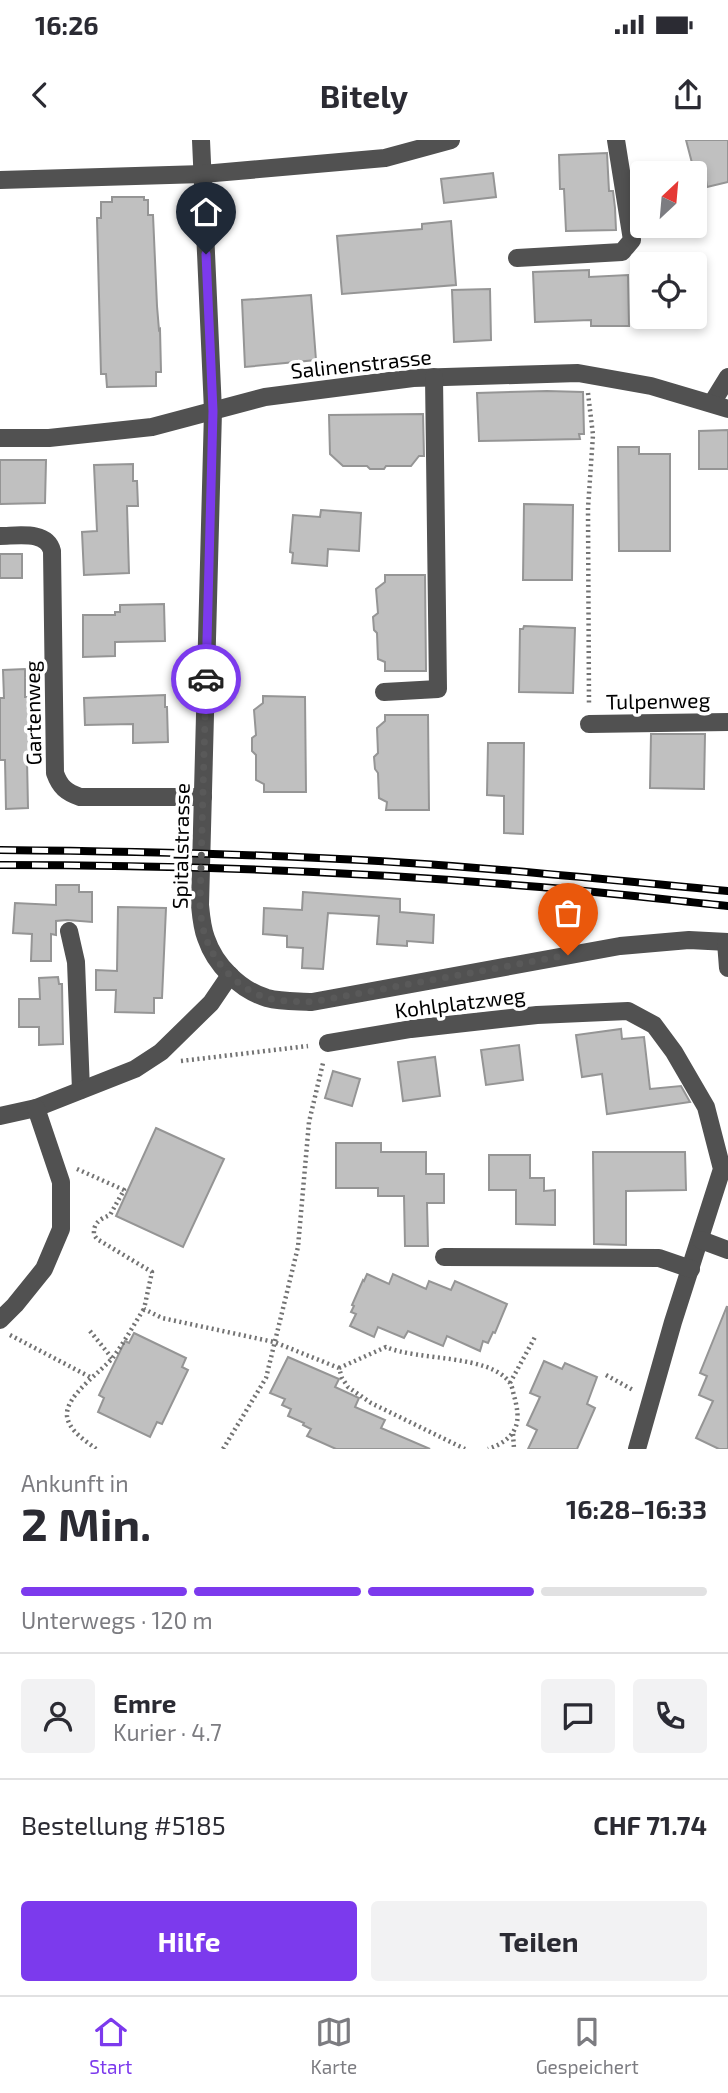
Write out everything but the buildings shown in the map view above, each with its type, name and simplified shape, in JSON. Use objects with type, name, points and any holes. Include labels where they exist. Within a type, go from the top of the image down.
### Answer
[{"type":"street","name":"Spitalstrasse","points":[[201,140],[213,411],[200,905],[205,938],[216,960],[245,988],[266,998],[312,1002],[620,946],[689,940],[727,942],[728,968]]},
{"type":"street","points":[[0,180],[203,174],[385,158],[452,140]]},
{"type":"street","points":[[517,258],[622,251],[632,240],[616,140]]},
{"type":"street","name":"Salinenstrasse","points":[[0,438],[49,438],[152,427],[265,397],[434,377],[586,374],[651,386],[720,406]]},
{"type":"street","points":[[384,692],[438,689],[434,377]]},
{"type":"street","points":[[720,406],[728,377]]},
{"type":"street","name":"Gartenweg","points":[[0,536],[34,536],[50,544],[52,551],[55,774],[60,785],[69,793],[80,797],[203,797]]},
{"type":"street","name":"Tulpenweg","points":[[589,724],[728,722]]},
{"type":"street","points":[[69,931],[76,962],[81,1090]]},
{"type":"street","points":[[0,1116],[36,1108],[135,1069],[161,1052],[211,1003],[230,975]]},
{"type":"street","name":"Kohlplatzweg","points":[[328,1043],[411,1029],[628,1010],[654,1025],[674,1052],[706,1107],[722,1169],[673,1322],[637,1449]]},
{"type":"street","points":[[0,1320],[44,1269],[61,1229],[61,1182],[36,1108]]},
{"type":"street","points":[[701,1240],[728,1250]]},
{"type":"street","points":[[444,1257],[659,1258],[691,1269]]},
{"type":"path","points":[[586,374],[593,435],[588,508],[589,724]]},
{"type":"path","points":[[161,1052],[181,1061],[328,1043],[309,1122],[298,1247],[266,1378],[223,1449]]},
{"type":"path","points":[[54,1158],[124,1190],[110,1215],[99,1219],[94,1235],[152,1272],[144,1309],[112,1358],[70,1404],[67,1416],[73,1431],[88,1446],[96,1449]]},
{"type":"path","points":[[144,1309],[162,1318],[274,1342],[339,1368],[386,1347],[399,1353],[468,1362],[500,1374],[510,1383],[517,1407],[517,1422],[513,1433],[514,1449]]},
{"type":"path","points":[[0,1330],[92,1378]]},
{"type":"path","points":[[90,1331],[112,1358]]},
{"type":"path","points":[[510,1383],[536,1337]]},
{"type":"path","points":[[339,1368],[348,1387],[371,1403],[465,1449]]},
{"type":"path","points":[[606,1375],[650,1400]]},
{"type":"path","points":[[488,1449],[498,1446],[513,1433]]},
{"type":"railway","points":[[0,850],[279,856],[370,861],[728,891]]},
{"type":"railway","points":[[0,865],[132,866],[396,876],[728,906]]},
{"type":"way so far","points":[[206,679],[200,905],[202,922],[205,938],[216,960],[245,988],[266,998],[312,1002],[568,955]]},
{"type":"route","points":[[206,254],[213,411],[206,679]]}]
